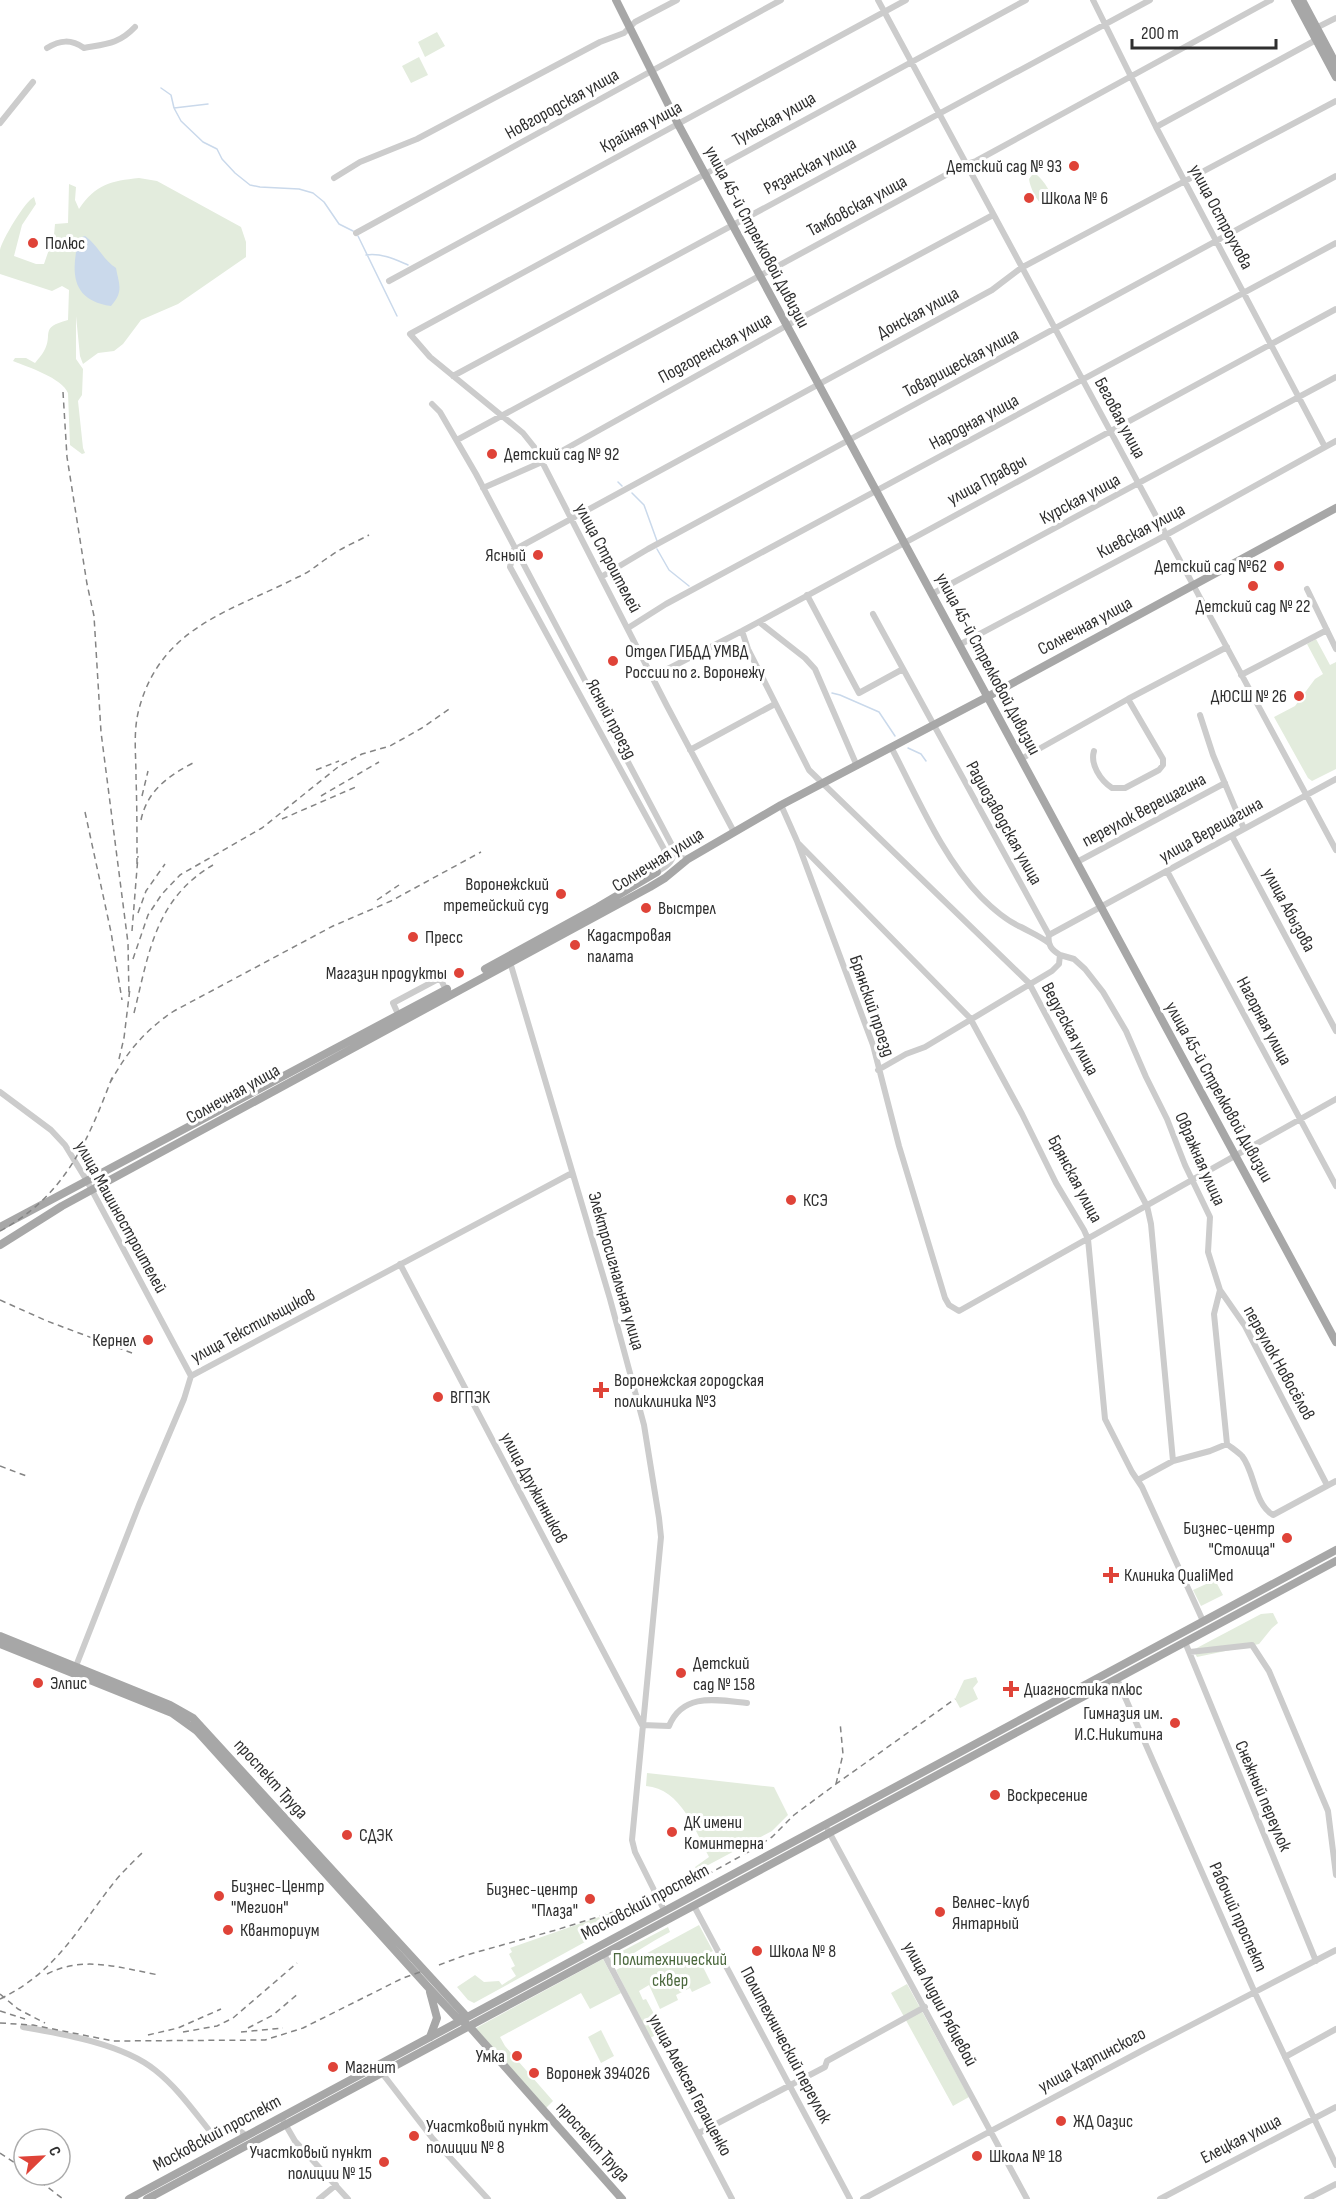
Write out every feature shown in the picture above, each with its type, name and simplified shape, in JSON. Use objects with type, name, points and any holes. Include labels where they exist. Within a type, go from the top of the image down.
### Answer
[{"type":"main road","name":"улица 45-й Стрелковой Дивизии","points":[[616,0],[704,174],[1336,1342]]},
{"type":"main road","points":[[1295,0],[1336,77]]},
{"type":"main road","points":[[1302,0],[1336,64]]},
{"type":"main road","name":"Солнечная улица","points":[[0,1227],[398,1014],[665,879],[688,859],[781,805],[987,697],[1336,508]]},
{"type":"main road","name":"Солнечная улица","points":[[0,1245],[92,1191],[508,960],[657,872]]},
{"type":"main road","points":[[23,1214],[29,1227]]},
{"type":"main road","name":"Московский проспект","points":[[147,2199],[430,2037],[604,1954],[694,1906],[827,1829],[1336,1550]]},
{"type":"main road","name":"Московский проспект","points":[[129,2199],[246,2136],[283,2121],[382,2073],[466,2021],[664,1910],[827,1829],[1117,1679],[1336,1561]]},
{"type":"main road","name":"Брянская улица","points":[[1203,1621],[1208,1630]]},
{"type":"main road","name":"проспект Труда","points":[[0,1636],[75,1670]]},
{"type":"main road","name":"проспект Труда","points":[[0,1644],[180,1710],[202,1727],[428,1987],[466,2021]]},
{"type":"main road","name":"проспект Труда","points":[[240,1773],[466,2021],[622,2199]]},
{"type":"main road","points":[[428,1987],[434,1999],[437,2018],[430,2037]]},
{"type":"street","name":"Новгородская улица","points":[[334,178],[360,162],[417,139],[600,42],[619,36],[629,26],[677,0]]},
{"type":"street","name":"Новгородская улица","points":[[356,233],[781,0]]},
{"type":"street","name":"Беговая улица","points":[[878,0],[1336,850]]},
{"type":"street","name":"Крайняя улица","points":[[389,281],[906,0]]},
{"type":"street","name":"Тульская улица","points":[[410,334],[1026,0]]},
{"type":"street","name":"улица Остроухова","points":[[1093,0],[1156,127],[1325,447]]},
{"type":"street","name":"Рязанская улица","points":[[453,376],[1150,0]]},
{"type":"street","name":"Тамбовская улица","points":[[457,440],[1271,0]]},
{"type":"street","points":[[1317,28],[1336,18]]},
{"type":"street","points":[[47,48],[58,41],[76,43],[84,48],[113,42],[125,38],[135,27]]},
{"type":"street","points":[[1156,127],[1316,40]]},
{"type":"street","points":[[0,123],[33,82]]},
{"type":"street","name":"Донская улица","points":[[514,550],[992,290],[1021,268],[1336,101]]},
{"type":"street","name":"Товарищеская улица","points":[[601,577],[648,549],[1336,176]]},
{"type":"street","name":"Подгоренская улица","points":[[483,488],[542,462],[786,326],[993,215]]},
{"type":"street","name":"Народная улица","points":[[628,628],[666,604],[1336,243]]},
{"type":"street","name":"улица Правды","points":[[652,677],[742,631],[1336,309]]},
{"type":"street","name":"улица Строителей","points":[[410,334],[423,351],[523,433],[535,448],[734,832]]},
{"type":"street","name":"Курская улица","points":[[932,594],[1336,377]]},
{"type":"street","name":"Ясный проезд","points":[[432,404],[440,412],[457,440],[678,856],[688,859]]},
{"type":"street","name":"Киевская улица","points":[[959,645],[1336,441]]},
{"type":"street","name":"Ясный проезд","points":[[514,550],[510,567],[664,849],[664,860],[657,872]]},
{"type":"street","points":[[524,589],[540,597]]},
{"type":"street","points":[[1307,589],[1335,646]]},
{"type":"street","points":[[807,595],[859,693],[903,669]]},
{"type":"street","name":"Радиозаводская улица","points":[[873,615],[1049,935]]},
{"type":"street","points":[[759,621],[805,658],[815,669],[857,766]]},
{"type":"street","points":[[1241,675],[1327,630]]},
{"type":"street","name":"Ведугская улица","points":[[742,631],[748,649],[804,763],[1029,983],[1147,1206],[1151,1224],[1173,1461]]},
{"type":"street","points":[[1021,759],[1128,699],[1227,648]]},
{"type":"street","points":[[1094,751],[1093,762],[1102,780],[1112,788],[1125,788],[1159,770],[1163,765],[1163,759],[1128,699]]},
{"type":"street","points":[[690,750],[775,704]]},
{"type":"street","points":[[1200,716],[1213,755],[1244,829]]},
{"type":"street","name":"Овражная улица","points":[[891,747],[946,851],[981,897],[1006,918],[1021,928],[1036,933],[1060,955],[1074,959],[1085,969],[1103,992],[1126,1031],[1210,1217],[1208,1252],[1220,1290],[1214,1314],[1227,1444]]},
{"type":"street","name":"улица Верещагина","points":[[1049,935],[1336,779]]},
{"type":"street","name":"переулок Верещагина","points":[[1077,862],[1225,783]]},
{"type":"street","name":"Брянский проезд","points":[[781,805],[797,841],[869,1036],[922,1221],[949,1305],[959,1311],[1088,1239]]},
{"type":"street","name":"улица Абызова","points":[[1232,836],[1336,1030]]},
{"type":"street","name":"Брянская улица","points":[[797,841],[970,1018],[1056,1183],[1088,1239],[1105,1419],[1138,1480],[1203,1621]]},
{"type":"street","points":[[657,872],[670,863],[674,855],[673,847]]},
{"type":"street","name":"Нагорная улица","points":[[1167,871],[1336,1186]]},
{"type":"street","points":[[1049,935],[1049,943]]},
{"type":"street","points":[[878,1070],[906,1054],[925,1047],[1052,971],[1059,964],[1060,955]]},
{"type":"street","name":"Электросигнальная улица","points":[[508,960],[644,1425],[661,1537],[632,1840],[635,1852],[664,1910]]},
{"type":"street","points":[[398,1014],[393,1003],[440,978],[446,990]]},
{"type":"street","name":"улица Машиностроителей","points":[[0,1092],[59,1137],[87,1181],[191,1376]]},
{"type":"street","points":[[1088,1239],[1336,1100]]},
{"type":"street","name":"улица Текстильщиков","points":[[75,1670],[184,1399],[191,1376],[572,1173]]},
{"type":"street","name":"улица Дружинников","points":[[400,1264],[642,1725]]},
{"type":"street","name":"переулок Новосёлов","points":[[1220,1290],[1245,1326],[1327,1485]]},
{"type":"street","points":[[1138,1480],[1173,1461],[1227,1444],[1242,1457],[1262,1502],[1273,1515],[1336,1480]]},
{"type":"street","name":"Снежный переулок","points":[[1185,1642],[1316,1961]]},
{"type":"street","points":[[1190,1652],[1252,1645],[1257,1650],[1269,1671],[1334,1827],[1336,1875]]},
{"type":"street","name":"Рабочий проспект","points":[[1117,1679],[1255,1993],[1316,2118],[1336,2165]]},
{"type":"street","points":[[642,1725],[669,1726],[679,1709],[690,1702],[705,1700],[747,1704]]},
{"type":"street","name":"улица Лидии Рябцевой","points":[[827,1829],[1027,2199]]},
{"type":"street","name":"Политехнический переулок","points":[[694,1906],[850,2199]]},
{"type":"street","name":"улица Карпинского","points":[[863,2199],[1336,1950]]},
{"type":"street","name":"улица Алексея Геращенко","points":[[604,1954],[732,2199]]},
{"type":"street","points":[[699,2133],[791,2086],[825,2067],[827,2061],[925,2007]]},
{"type":"street","points":[[23,2027],[114,2048],[130,2055],[158,2072],[192,2107],[213,2135],[219,2136],[238,2130],[246,2136]]},
{"type":"street","points":[[1285,2057],[1336,2029]]},
{"type":"street","points":[[382,2073],[427,2132],[488,2199]]},
{"type":"street","name":"Елецкая улица","points":[[1160,2199],[1336,2107]]},
{"type":"street","points":[[283,2121],[295,2141],[348,2199]]},
{"type":"street","points":[[1307,2199],[1336,2184]]},
{"type":"street","points":[[319,2199],[336,2185]]},
{"type":"green space","points":[[437,32],[445,46],[425,57],[418,42]]},
{"type":"green space","points":[[419,57],[428,75],[411,83],[402,66]]},
{"type":"green space","points":[[1032,175],[1037,175],[1049,191],[1053,202],[1049,206],[1044,207],[1034,194],[1029,179]]},
{"type":"green space","points":[[139,178],[157,181],[241,227],[246,242],[246,257],[178,304],[141,320],[123,344],[114,351],[98,353],[83,364],[80,356],[76,316],[76,359],[83,369],[82,395],[78,401],[85,453],[82,454],[70,445],[68,393],[65,388],[44,374],[13,361],[15,358],[26,358],[35,363],[41,356],[47,345],[50,329],[68,320],[69,290],[62,286],[52,291],[0,274],[0,250],[14,221],[34,197],[36,204],[22,225],[14,256],[36,264],[44,264],[54,235],[55,224],[68,223],[69,184],[76,187],[75,200],[79,209],[92,194],[105,185]]},
{"type":"green space","name":"ДЮСШ № 26","points":[[1316,639],[1330,665],[1336,662],[1336,769],[1312,781],[1308,778],[1274,717],[1295,706],[1315,679],[1323,674],[1307,644]]},
{"type":"green space","points":[[1215,1580],[1223,1595],[1201,1606],[1193,1590]]},
{"type":"green space","points":[[1273,1613],[1278,1623],[1259,1644],[1197,1657],[1193,1650],[1261,1614]]},
{"type":"green space","points":[[976,1677],[978,1682],[973,1688],[978,1699],[960,1708],[955,1699],[964,1680]]},
{"type":"green space","points":[[647,1773],[774,1787],[788,1815],[772,1831],[697,1871],[695,1867],[709,1857],[698,1835],[678,1803],[658,1789],[646,1786]]},
{"type":"green space","points":[[619,1910],[625,1920],[474,2003],[468,2000],[457,1987],[475,1975],[484,1982],[499,1981],[502,1985],[516,1976],[511,1968],[515,1966],[509,1954],[512,1952],[510,1948]]},
{"type":"green space","name":"Политехнический сквер","points":[[699,1925],[713,1951],[696,1960],[700,1968],[703,1967],[711,1983],[692,1992],[690,1988],[676,1995],[678,2000],[660,2009],[649,1985],[639,1991],[643,2000],[646,1999],[662,2029],[662,2032],[650,2038],[616,1970]]},
{"type":"green space","points":[[668,1927],[670,1932],[613,1965],[609,1958]]},
{"type":"green space","points":[[603,1959],[621,1993],[590,2009],[581,1993],[500,2037],[505,2046],[553,2101],[545,2109],[476,2028]]},
{"type":"green space","points":[[907,1984],[969,2097],[953,2106],[891,1993]]},
{"type":"green space","points":[[601,2030],[614,2056],[601,2063],[588,2037]]},
{"type":"water","points":[[85,236],[116,268],[119,292],[111,306],[98,303],[88,297],[81,291],[77,282],[76,250],[79,238]]},
{"type":"waterway","points":[[161,88],[171,95],[174,108],[181,121],[203,142],[217,149],[222,159],[250,185],[299,189],[313,193],[324,202],[339,224],[353,231]]},
{"type":"waterway","points":[[174,108],[208,104]]},
{"type":"waterway","points":[[358,236],[397,316]]},
{"type":"waterway","points":[[366,255],[383,256],[408,265]]},
{"type":"waterway","points":[[618,482],[622,486]]},
{"type":"waterway","points":[[632,493],[644,505],[657,541]]},
{"type":"waterway","points":[[657,549],[669,570],[689,586]]},
{"type":"waterway","points":[[832,693],[879,712],[895,736]]},
{"type":"waterway","points":[[908,748],[921,754],[926,761]]},
{"type":"railway","points":[[63,392],[67,457],[94,616],[101,732],[128,943],[129,997]]},
{"type":"railway","points":[[137,864],[136,726],[139,709],[149,681],[164,658],[202,625],[302,575],[338,551],[369,535]]},
{"type":"railway","points":[[133,959],[148,915],[162,894],[180,875],[262,828],[338,767],[362,754],[390,746],[422,728],[452,707]]},
{"type":"railway","points":[[316,770],[339,761]]},
{"type":"railway","points":[[321,796],[379,762]]},
{"type":"railway","points":[[141,820],[153,793],[167,779],[193,763]]},
{"type":"railway","points":[[142,796],[148,771]]},
{"type":"railway","points":[[282,819],[358,786]]},
{"type":"railway","points":[[85,812],[111,932],[122,1000]]},
{"type":"railway","points":[[110,1083],[137,1043],[174,1011],[333,926],[391,901],[481,852]]},
{"type":"railway","points":[[132,931],[138,856]]},
{"type":"railway","points":[[138,913],[146,891],[165,864]]},
{"type":"railway","points":[[134,1013],[150,949],[166,911],[178,894],[213,865]]},
{"type":"railway","points":[[377,900],[399,885]]},
{"type":"railway","points":[[119,1059],[130,988]]},
{"type":"railway","points":[[0,1231],[42,1201],[72,1165],[94,1122],[113,1075]]},
{"type":"railway","points":[[0,1300],[47,1321],[132,1353]]},
{"type":"railway","points":[[0,1466],[29,1477]]},
{"type":"railway","points":[[439,1965],[658,1898],[683,1888],[772,1837],[794,1815],[955,1699]]},
{"type":"railway","points":[[836,1784],[843,1754],[840,1722]]},
{"type":"railway","points":[[0,1999],[19,1988],[51,1963],[116,1881],[144,1851]]},
{"type":"railway","points":[[183,2032],[217,2026],[233,2018],[297,1963]]},
{"type":"railway","points":[[47,1974],[61,1968],[88,1964],[159,1975]]},
{"type":"railway","points":[[0,2023],[33,2025],[113,2041],[265,2040],[303,2028],[403,1978],[423,1971]]},
{"type":"railway","points":[[248,2028],[273,2015],[299,1993]]},
{"type":"railway","points":[[0,1994],[18,2009],[45,2023]]},
{"type":"railway","points":[[148,2035],[178,2028],[221,2009]]},
{"type":"railway","points":[[0,2011],[25,2019]]},
{"type":"railway","points":[[241,2032],[283,2028]]},
{"type":"railway","points":[[0,2153],[12,2161]]},
{"type":"railway","points":[[48,2187],[63,2199]]},
{"type":"place","name":"Детский сад № 93","points":[[1074,166]]},
{"type":"place","name":"Школа № 6","points":[[1029,198]]},
{"type":"place","name":"Полюс","points":[[33,243]]},
{"type":"place","name":"Детский сад № 92","points":[[492,454]]},
{"type":"place","name":"Ясный","points":[[538,555]]},
{"type":"place","name":"Детский сад №62","points":[[1279,566]]},
{"type":"place","name":"Детский сад № 22","points":[[1253,586]]},
{"type":"place","name":"Отдел ГИБДД УМВД России по г. Воронежу","points":[[613,661]]},
{"type":"place","name":"ДЮСШ № 26","points":[[1299,696]]},
{"type":"place","name":"Воронежский третейский суд","points":[[561,894]]},
{"type":"place","name":"Выстрел","points":[[646,908]]},
{"type":"place","name":"Пресс","points":[[413,937]]},
{"type":"place","name":"Кадастровая палата","points":[[575,945]]},
{"type":"place","name":"Магазин продукты","points":[[459,973]]},
{"type":"place","name":"КСЭ","points":[[791,1200]]},
{"type":"place","name":"Кернел","points":[[148,1340]]},
{"type":"place","name":"Воронежская городская поликлиника №3","points":[[601,1390]]},
{"type":"place","name":"ВГПЭК","points":[[438,1397]]},
{"type":"place","name":"Бизнес-центр \"Столица\"","points":[[1287,1538]]},
{"type":"place","name":"Клиника QualiMed","points":[[1111,1575]]},
{"type":"place","name":"Детский сад № 158","points":[[681,1673]]},
{"type":"place","name":"Элпис","points":[[38,1683]]},
{"type":"place","name":"Диагностика плюс","points":[[1011,1689]]},
{"type":"place","name":"Гимназия им. И.С.Никитина","points":[[1175,1723]]},
{"type":"place","name":"Воскресение","points":[[995,1795]]},
{"type":"place","name":"ДК имени Коминтерна","points":[[672,1832]]},
{"type":"place","name":"СДЭК","points":[[347,1835]]},
{"type":"place","name":"Бизнес-Центр \"Мегион\"","points":[[219,1896]]},
{"type":"place","name":"Бизнес-центр \"Плаза\"","points":[[590,1899]]},
{"type":"place","name":"Велнес-клуб Янтарный","points":[[940,1912]]},
{"type":"place","name":"Кванториум","points":[[228,1930]]},
{"type":"place","name":"Школа № 8","points":[[757,1951]]},
{"type":"place","name":"Умка","points":[[517,2056]]},
{"type":"place","name":"Магнит","points":[[333,2067]]},
{"type":"place","name":"Воронеж 394026","points":[[534,2073]]},
{"type":"place","name":"ЖД Оазис","points":[[1061,2121]]},
{"type":"place","name":"Участковый пункт полиции № 8","points":[[414,2136]]},
{"type":"place","name":"Школа № 18","points":[[977,2156]]},
{"type":"place","name":"Участковый пункт полиции № 15","points":[[384,2162]]}]
